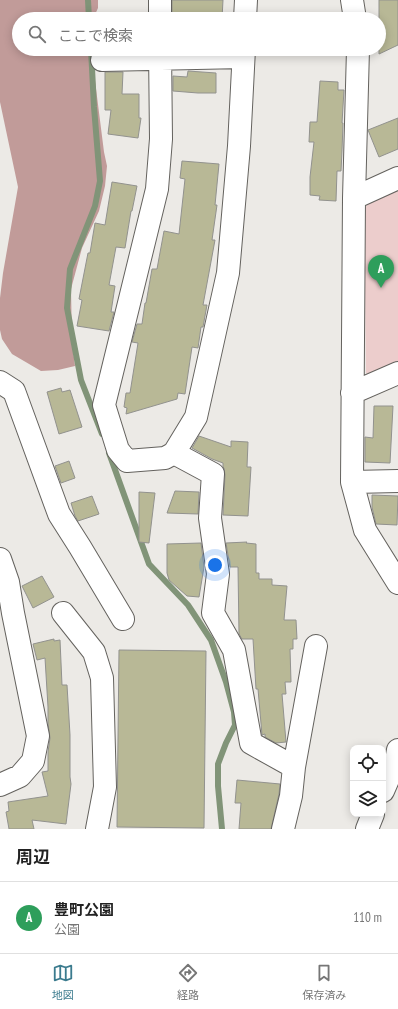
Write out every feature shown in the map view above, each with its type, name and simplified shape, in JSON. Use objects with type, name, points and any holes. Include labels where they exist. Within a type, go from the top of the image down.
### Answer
[{"type":"street","points":[[160,0],[160,12]]},
{"type":"street","points":[[245,12],[246,0]]},
{"type":"street","points":[[352,0],[354,12]]},
{"type":"street","points":[[102,60],[141,56]]},
{"type":"street","points":[[160,56],[161,139],[157,189],[104,405],[118,450],[127,460],[165,458],[174,453],[196,417],[228,273],[239,146],[244,56]]},
{"type":"street","points":[[358,56],[354,198],[352,482],[365,530],[398,583]]},
{"type":"street","points":[[354,198],[398,178]]},
{"type":"street","points":[[352,393],[398,374]]},
{"type":"street","points":[[0,382],[14,391],[58,514],[80,547],[123,619]]},
{"type":"street","points":[[174,453],[213,474],[210,518],[218,574],[213,613],[234,650],[251,743],[294,767]]},
{"type":"street","points":[[352,482],[398,481]]},
{"type":"street","points":[[0,559],[8,582],[38,736],[33,761],[20,776],[0,785]]},
{"type":"street","points":[[63,613],[94,652],[102,678],[105,787],[97,829]]},
{"type":"street","points":[[283,829],[291,796],[294,767],[316,646]]},
{"type":"street","points":[[386,784],[396,761],[398,750]]},
{"type":"street","points":[[367,829],[372,817]]},
{"type":"shaded area","points":[[0,0],[98,0],[96,12],[12,12],[12,56],[92,56],[107,166],[105,186],[99,211],[82,248],[71,289],[72,341],[75,366],[58,370],[41,371],[12,354],[2,339],[0,330],[0,298],[18,187],[0,102]]},
{"type":"shaded area","points":[[398,188],[398,366],[374,377],[366,373],[364,210],[370,200]]},
{"type":"building","points":[[172,0],[223,0],[222,12],[172,12]]},
{"type":"building","points":[[379,0],[398,0],[398,45],[386,51],[386,12],[379,12]]},
{"type":"building","points":[[188,71],[216,73],[216,93],[173,91],[173,76],[187,77]]},
{"type":"building","points":[[105,72],[123,72],[122,94],[139,94],[139,118],[141,118],[138,138],[108,134],[111,110],[105,110]]},
{"type":"building","points":[[320,81],[338,82],[338,90],[344,90],[341,171],[337,171],[336,201],[319,200],[320,196],[310,195],[310,177],[314,142],[309,142],[310,122],[317,122]]},
{"type":"building","points":[[398,118],[398,149],[379,157],[368,130]]},
{"type":"building","points":[[182,161],[219,164],[215,205],[217,205],[212,240],[215,240],[203,305],[207,305],[203,327],[201,327],[198,348],[192,347],[185,394],[178,393],[177,399],[126,414],[127,408],[124,407],[126,393],[130,393],[138,343],[132,342],[137,324],[142,324],[152,269],[157,269],[164,231],[179,234],[185,179],[180,178]]},
{"type":"building","points":[[112,182],[137,186],[125,248],[116,247],[109,285],[115,286],[111,312],[114,312],[109,331],[77,326],[82,300],[79,299],[88,253],[90,253],[95,223],[105,225]]},
{"type":"building","points":[[61,388],[62,392],[70,390],[82,427],[59,434],[47,392]]},
{"type":"building","points":[[374,406],[393,406],[390,463],[365,462],[365,437],[373,438]]},
{"type":"building","points":[[199,436],[231,447],[231,441],[248,442],[247,467],[251,467],[248,516],[223,515],[225,475],[223,463],[192,448]]},
{"type":"building","points":[[69,461],[75,478],[61,483],[55,466]]},
{"type":"building","points":[[175,491],[199,492],[198,514],[167,513]]},
{"type":"building","points":[[139,492],[155,493],[149,543],[139,542]]},
{"type":"building","points":[[372,495],[398,496],[397,525],[376,524],[372,507]]},
{"type":"building","points":[[92,496],[99,514],[78,521],[71,503]]},
{"type":"building","points":[[247,542],[246,543],[256,544],[256,573],[259,573],[259,579],[272,579],[272,585],[287,586],[284,620],[296,620],[297,639],[293,639],[293,649],[290,649],[291,682],[285,682],[286,694],[282,694],[286,742],[276,743],[265,737],[265,734],[262,735],[258,689],[256,689],[253,639],[242,639],[239,634],[238,567],[230,567],[226,543]]},
{"type":"building","points":[[201,543],[204,567],[199,597],[187,596],[169,580],[167,573],[167,544]]},
{"type":"building","points":[[42,576],[54,597],[33,608],[22,586]]},
{"type":"building","points":[[54,639],[54,641],[60,640],[62,685],[67,685],[71,784],[66,824],[32,820],[34,829],[9,829],[6,812],[9,811],[8,802],[48,796],[42,772],[48,771],[50,738],[45,658],[37,660],[33,644]]},
{"type":"building","points":[[119,650],[206,651],[204,828],[117,827]]},
{"type":"building","points":[[237,780],[280,784],[271,829],[239,829],[241,803],[235,803]]},
{"type":"waterway","points":[[88,0],[89,12]]},
{"type":"waterway","points":[[91,56],[100,181],[95,206],[70,269],[67,308],[81,380],[102,434]]},
{"type":"waterway","points":[[109,453],[149,564],[188,605],[211,640],[226,682],[234,712],[235,725],[218,764],[218,786],[222,829]]},
{"type":"place","name":"豊町公園","points":[[381,288]]}]
